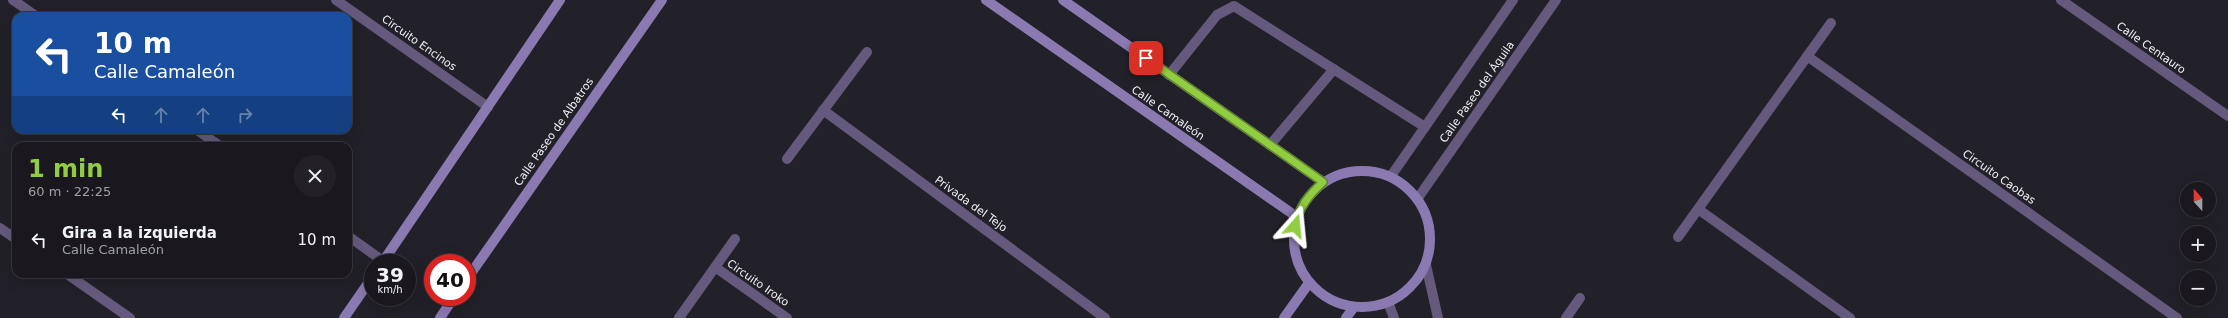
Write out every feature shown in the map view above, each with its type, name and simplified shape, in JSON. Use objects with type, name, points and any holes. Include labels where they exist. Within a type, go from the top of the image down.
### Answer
[{"type":"street","points":[[13,0],[30,12]]},
{"type":"street","name":"Circuito Encinos","points":[[336,0],[488,107]]},
{"type":"street","points":[[388,254],[560,0]]},
{"type":"street","name":"Calle Paseo de Albatros","points":[[476,266],[662,0]]},
{"type":"street","name":"Calle Camaleón","points":[[986,0],[1297,217]]},
{"type":"street","points":[[1063,0],[1323,182]]},
{"type":"street","name":"Calle Paseo del Águila","points":[[1391,176],[1513,0]]},
{"type":"street","name":"Calle Paseo del Águila","points":[[1418,198],[1556,0]]},
{"type":"street","name":"Calle Centauro","points":[[2061,0],[2228,116]]},
{"type":"street","points":[[1169,75],[1218,15],[1234,6],[1425,127]]},
{"type":"street","points":[[1678,237],[1831,23]]},
{"type":"street","points":[[787,159],[867,52]]},
{"type":"street","name":"Circuito Caobas","points":[[1808,56],[2177,318]]},
{"type":"street","points":[[1270,145],[1334,69]]},
{"type":"street","name":"Privada del Tejo","points":[[824,110],[1105,318]]},
{"type":"street","points":[[203,134],[214,142]]},
{"type":"street","points":[[1356,170],[1374,171],[1391,176],[1406,186],[1418,198],[1427,214],[1431,231],[1430,248],[1426,265],[1416,281],[1404,294],[1388,302],[1371,307],[1354,307],[1337,303],[1322,295],[1309,283],[1300,268],[1294,252],[1293,234],[1297,217],[1303,204],[1312,192],[1323,182],[1339,174],[1356,170]]},
{"type":"street","points":[[1698,209],[1850,318]]},
{"type":"street","points":[[0,228],[12,236]]},
{"type":"street","points":[[352,239],[372,254]]},
{"type":"street","points":[[678,318],[735,239]]},
{"type":"street","points":[[1426,265],[1438,318]]},
{"type":"street","name":"Circuito Iroko","points":[[715,267],[787,318]]},
{"type":"street","points":[[73,278],[130,318]]},
{"type":"street","points":[[1284,318],[1309,283]]},
{"type":"street","points":[[344,318],[364,289]]},
{"type":"street","points":[[1566,318],[1580,298]]},
{"type":"street","points":[[1388,302],[1394,318]]},
{"type":"street","points":[[440,318],[448,306]]},
{"type":"street","points":[[1346,318],[1354,307]]},
{"type":"route","points":[[1146,58],[1323,182],[1312,192],[1303,204],[1295,226]]}]
